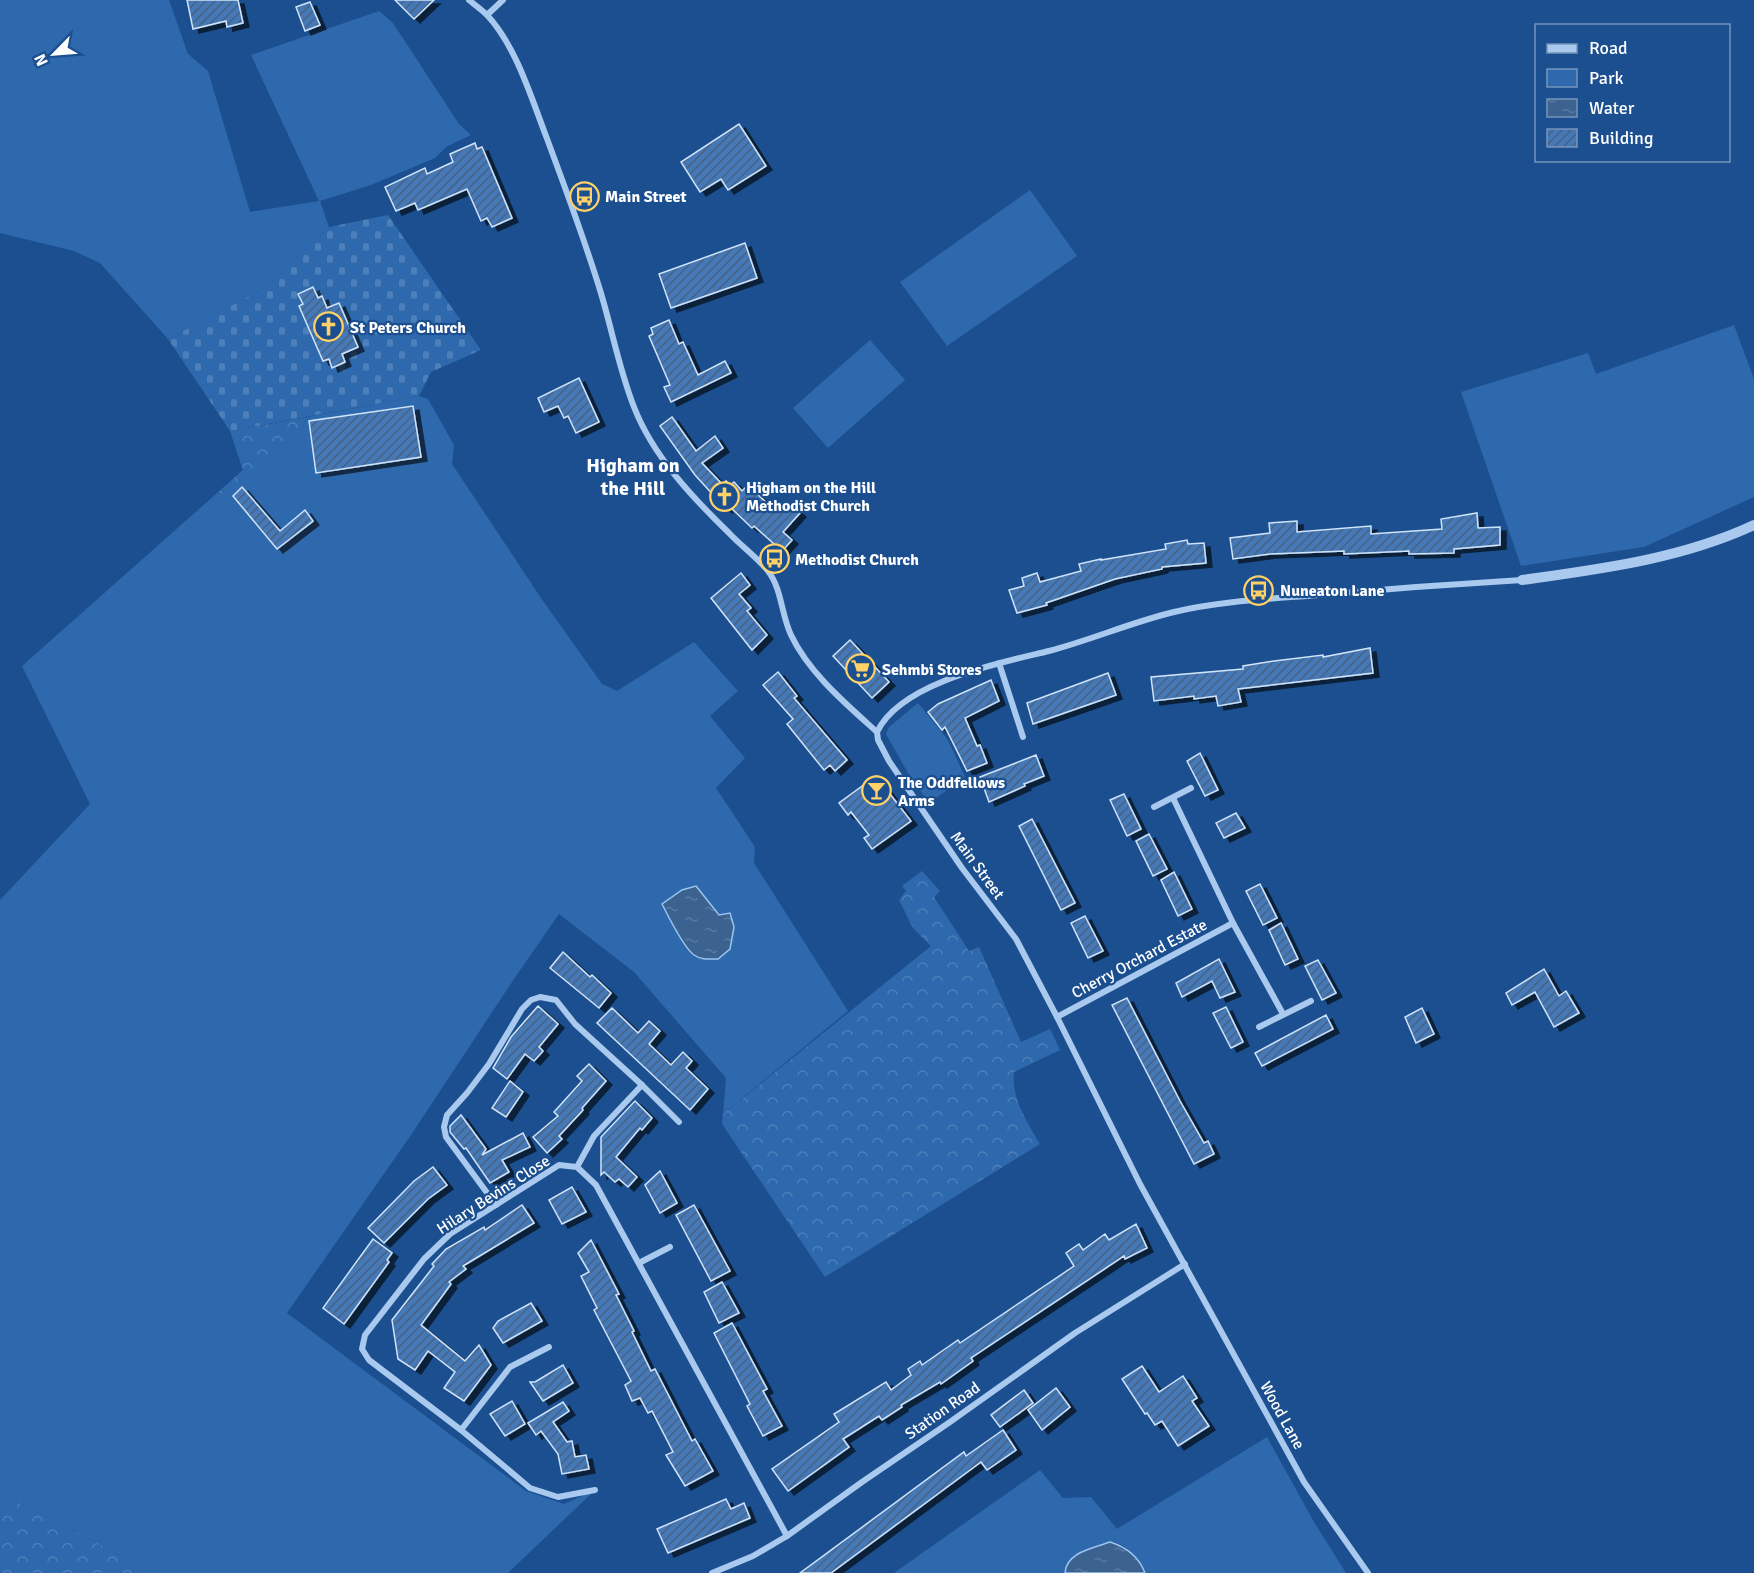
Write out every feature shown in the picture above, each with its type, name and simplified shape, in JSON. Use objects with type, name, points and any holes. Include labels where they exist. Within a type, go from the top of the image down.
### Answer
[{"type":"street","name":"Main Street","points":[[469,0],[487,15],[524,77],[572,205],[601,293],[627,387],[642,426],[664,461],[681,482],[721,526],[768,572],[777,587],[781,610],[790,634],[804,656],[849,708],[877,732],[882,749],[904,783],[962,868],[1016,939],[1140,1184],[1185,1264]]},
{"type":"street","points":[[487,15],[503,0]]},
{"type":"street","points":[[877,732],[890,715],[919,694],[963,673],[1064,647],[1151,618],[1208,606],[1253,600],[1522,579],[1570,573],[1650,559],[1710,543],[1754,525]]},
{"type":"street","points":[[999,663],[1023,737]]},
{"type":"street","points":[[1154,807],[1191,788]]},
{"type":"street","name":"Cherry Orchard Estate","points":[[1173,798],[1233,923],[1283,1014]]},
{"type":"street","name":"Cherry Orchard Estate","points":[[1057,1017],[1233,923]]},
{"type":"street","points":[[496,1205],[446,1137],[444,1127],[447,1115],[489,1064],[522,1009],[531,1000],[540,996],[556,1000],[575,1024],[679,1122]]},
{"type":"street","points":[[1259,1027],[1311,1001]]},
{"type":"street","points":[[576,1167],[594,1136],[642,1085]]},
{"type":"street","name":"Hilary Bevins Close","points":[[595,1490],[558,1497],[530,1488],[461,1430],[369,1360],[362,1349],[365,1335],[424,1259],[450,1234],[559,1165],[576,1167],[596,1185],[787,1536]]},
{"type":"street","points":[[639,1263],[669,1246]]},
{"type":"street","name":"Station Road","points":[[712,1573],[753,1556],[787,1536],[1075,1333],[1185,1264]]},
{"type":"street","name":"Wood Lane","points":[[1185,1264],[1304,1482],[1368,1573]]},
{"type":"street","points":[[461,1430],[510,1367],[549,1347]]},
{"type":"green space","points":[[0,0],[169,0],[188,54],[208,71],[250,212],[319,201],[251,55],[379,11],[393,23],[459,124],[471,135],[446,147],[435,158],[371,185],[320,201],[329,227],[265,288],[168,339],[100,263],[74,251],[0,233]]},
{"type":"green space","points":[[1030,190],[1077,256],[947,346],[900,282]]},
{"type":"green space","points":[[388,215],[481,350],[431,372],[419,396],[230,431],[168,339],[265,288],[329,227]]},
{"type":"green space","points":[[1734,325],[1754,379],[1754,497],[1644,547],[1521,566],[1461,392],[1588,353],[1596,374]]},
{"type":"green space","points":[[870,340],[905,380],[828,448],[793,408]]},
{"type":"green space","points":[[419,396],[428,399],[454,445],[452,464],[541,598],[602,684],[617,691],[694,642],[738,691],[710,716],[745,758],[716,788],[755,847],[754,863],[848,1011],[723,1114],[726,1078],[634,972],[559,914],[411,1135],[287,1313],[526,1491],[564,1504],[595,1490],[508,1573],[155,1573],[0,1493],[0,900],[90,804],[22,666],[217,493],[223,494],[287,452],[300,435],[307,417]]},
{"type":"green space","points":[[307,417],[300,435],[287,452],[242,486],[223,494],[217,493],[243,470],[230,431]]},
{"type":"green space","points":[[918,703],[948,740],[965,777],[929,803],[908,773],[886,734],[889,727]]},
{"type":"green space","points":[[922,871],[940,891],[934,897],[969,951],[979,947],[1021,1042],[1050,1029],[1060,1050],[1014,1072],[1017,1100],[1040,1144],[825,1277],[722,1124],[723,1114],[931,946],[913,928],[899,900],[906,891],[902,886]]},
{"type":"green space","points":[[1267,1437],[1314,1522],[1346,1573],[1145,1573],[1132,1553],[1118,1543],[1112,1542],[1072,1557],[1065,1568],[1065,1573],[894,1573],[1040,1470],[1063,1498],[1091,1497],[1117,1529]]},
{"type":"green space","points":[[0,1493],[155,1573],[0,1573]]},
{"type":"water","points":[[696,886],[719,915],[730,913],[734,927],[730,949],[718,959],[699,958],[694,955],[686,946],[662,904],[682,890]]},
{"type":"water","points":[[1110,1542],[1131,1553],[1145,1573],[1065,1573],[1070,1560],[1075,1556]]},
{"type":"building","points":[[187,0],[238,0],[243,23],[227,27],[226,21],[193,29]]},
{"type":"building","points":[[395,0],[434,0],[414,19]]},
{"type":"building","points":[[310,2],[320,25],[305,31],[296,7]]},
{"type":"building","points":[[739,124],[766,166],[728,190],[721,179],[700,192],[681,162]]},
{"type":"building","points":[[475,143],[477,149],[482,147],[512,218],[492,227],[487,218],[481,221],[467,189],[418,210],[415,203],[396,211],[385,187],[425,168],[427,174],[453,162],[450,154]]},
{"type":"building","points":[[745,243],[757,278],[671,308],[659,274]]},
{"type":"building","name":"St Peters Church","points":[[313,287],[318,298],[322,296],[327,308],[339,303],[358,347],[342,354],[345,362],[332,368],[329,359],[323,361],[299,306],[303,304],[298,294]]},
{"type":"building","points":[[669,320],[679,344],[683,342],[698,375],[725,361],[731,373],[671,402],[664,387],[670,385],[649,336],[653,334],[651,328]]},
{"type":"building","points":[[579,378],[599,422],[576,433],[568,416],[564,418],[558,406],[544,412],[538,398]]},
{"type":"building","points":[[413,406],[421,457],[316,473],[309,421]]},
{"type":"building","points":[[672,417],[696,451],[715,436],[723,448],[702,463],[723,485],[726,481],[730,485],[734,482],[742,491],[748,485],[773,509],[776,505],[781,509],[787,502],[800,513],[783,532],[792,540],[782,551],[754,526],[752,528],[729,506],[726,509],[695,475],[660,426]]},
{"type":"building","points":[[242,487],[280,531],[305,510],[313,521],[277,549],[233,496]]},
{"type":"building","points":[[1477,513],[1478,528],[1500,527],[1500,545],[1454,549],[1454,553],[1409,554],[1409,551],[1344,554],[1344,551],[1270,554],[1233,559],[1230,538],[1270,533],[1269,523],[1297,521],[1297,532],[1371,526],[1371,534],[1442,529],[1441,519]]},
{"type":"building","points":[[1187,540],[1188,544],[1204,543],[1206,563],[1162,567],[1162,569],[1115,579],[1046,603],[1047,605],[1017,613],[1009,590],[1024,586],[1022,578],[1037,573],[1040,582],[1081,571],[1079,564],[1166,549],[1165,544]]},
{"type":"building","points":[[741,573],[750,585],[739,594],[751,608],[747,611],[767,635],[752,650],[711,598]]},
{"type":"building","name":"Sehmbi Stores","points":[[850,640],[889,682],[872,698],[833,656]]},
{"type":"building","points":[[1370,648],[1373,673],[1238,689],[1241,702],[1218,706],[1216,696],[1154,701],[1151,677],[1243,669],[1243,666],[1323,655],[1323,657]]},
{"type":"building","points":[[778,672],[797,696],[794,698],[847,760],[835,771],[830,765],[824,770],[787,724],[793,719],[763,685]]},
{"type":"building","points":[[1108,673],[1116,695],[1033,724],[1027,703]]},
{"type":"building","points":[[991,680],[999,701],[965,718],[987,763],[967,771],[945,727],[942,730],[928,712],[938,704]]},
{"type":"building","points":[[1200,753],[1218,790],[1205,796],[1187,761]]},
{"type":"building","points":[[1036,755],[1044,776],[989,802],[980,777]]},
{"type":"building","points":[[876,776],[911,821],[872,849],[864,838],[869,835],[851,812],[848,815],[839,803]]},
{"type":"building","points":[[1124,794],[1141,829],[1127,836],[1110,800]]},
{"type":"building","points":[[1236,813],[1245,828],[1224,838],[1216,823]]},
{"type":"building","points":[[1032,819],[1075,903],[1061,910],[1019,826]]},
{"type":"building","points":[[1149,834],[1167,869],[1153,876],[1136,841]]},
{"type":"building","points":[[1174,872],[1192,909],[1178,916],[1161,880]]},
{"type":"building","points":[[1260,884],[1277,918],[1263,925],[1246,891]]},
{"type":"building","points":[[1085,916],[1103,951],[1088,958],[1071,923]]},
{"type":"building","points":[[1281,923],[1298,959],[1285,965],[1269,930]]},
{"type":"building","points":[[563,952],[611,993],[599,1008],[550,968]]},
{"type":"building","points":[[1219,959],[1235,992],[1220,998],[1212,981],[1182,997],[1176,983]]},
{"type":"building","points":[[1318,960],[1336,993],[1322,1000],[1305,966]]},
{"type":"building","points":[[1544,969],[1559,996],[1566,991],[1579,1013],[1554,1027],[1535,992],[1512,1005],[1506,993]]},
{"type":"building","points":[[1127,998],[1180,1101],[1204,1143],[1208,1141],[1214,1154],[1194,1164],[1112,1005]]},
{"type":"building","points":[[538,1006],[558,1024],[539,1047],[543,1051],[534,1061],[525,1054],[507,1079],[493,1068],[511,1037]]},
{"type":"building","points":[[1226,1007],[1243,1042],[1231,1048],[1213,1013]]},
{"type":"building","points":[[612,1008],[638,1033],[649,1021],[660,1031],[649,1044],[671,1065],[683,1052],[692,1061],[686,1068],[708,1089],[690,1110],[597,1023]]},
{"type":"building","points":[[1422,1008],[1434,1034],[1416,1043],[1405,1017]]},
{"type":"building","points":[[1326,1015],[1333,1029],[1262,1066],[1255,1053]]},
{"type":"building","points":[[589,1064],[606,1081],[559,1136],[562,1139],[547,1153],[533,1137],[558,1116],[554,1112],[582,1081],[577,1076]]},
{"type":"building","points":[[510,1081],[523,1092],[506,1117],[492,1108]]},
{"type":"building","points":[[635,1101],[652,1118],[642,1130],[640,1128],[616,1157],[637,1177],[628,1187],[619,1179],[615,1182],[604,1172],[601,1175],[601,1137]]},
{"type":"building","points":[[461,1115],[486,1149],[482,1155],[523,1133],[530,1147],[502,1160],[509,1172],[490,1183],[466,1148],[464,1149],[450,1132],[450,1126]]},
{"type":"building","points":[[433,1167],[447,1185],[428,1199],[384,1243],[368,1228],[414,1181]]},
{"type":"building","points":[[660,1171],[677,1203],[660,1213],[645,1185]]},
{"type":"building","points":[[572,1187],[586,1212],[562,1224],[549,1200]]},
{"type":"building","points":[[522,1205],[534,1223],[463,1266],[466,1269],[449,1282],[451,1284],[421,1325],[465,1361],[479,1345],[491,1365],[464,1401],[444,1388],[455,1372],[428,1351],[415,1370],[398,1359],[392,1320],[434,1266],[432,1264],[446,1249],[484,1227],[485,1230]]},
{"type":"building","points":[[694,1205],[730,1271],[711,1281],[676,1215]]},
{"type":"building","points":[[1136,1224],[1147,1248],[1125,1259],[1124,1256],[971,1358],[973,1361],[941,1384],[940,1382],[901,1405],[902,1407],[882,1420],[879,1416],[843,1439],[849,1447],[788,1491],[772,1469],[839,1422],[834,1414],[886,1382],[891,1390],[911,1375],[908,1369],[920,1361],[922,1365],[958,1340],[960,1343],[1074,1266],[1066,1253],[1079,1244],[1083,1250],[1105,1234],[1109,1240]]},
{"type":"building","points":[[373,1239],[392,1253],[387,1260],[389,1262],[344,1324],[323,1308]]},
{"type":"building","points":[[591,1240],[619,1294],[616,1295],[651,1371],[655,1369],[692,1441],[695,1439],[713,1471],[685,1486],[666,1455],[673,1452],[652,1411],[648,1413],[640,1398],[632,1401],[625,1385],[631,1381],[594,1310],[597,1308],[581,1276],[589,1272],[578,1253]]},
{"type":"building","points":[[722,1282],[739,1313],[719,1323],[704,1292]]},
{"type":"building","points":[[531,1303],[542,1321],[503,1343],[493,1328],[498,1321]]},
{"type":"building","points":[[732,1323],[767,1389],[763,1391],[782,1426],[763,1436],[747,1406],[750,1404],[714,1333]]},
{"type":"building","points":[[563,1365],[573,1383],[543,1401],[530,1382],[535,1382]]},
{"type":"building","points":[[1142,1366],[1159,1392],[1183,1376],[1197,1398],[1192,1401],[1209,1426],[1178,1446],[1162,1421],[1155,1425],[1147,1413],[1145,1414],[1122,1379]]},
{"type":"building","points":[[1056,1388],[1070,1407],[1042,1430],[1028,1410]]},
{"type":"building","points":[[1024,1390],[1033,1403],[1000,1427],[991,1415]]},
{"type":"building","points":[[512,1401],[525,1424],[505,1436],[490,1414]]},
{"type":"building","points":[[563,1402],[569,1411],[553,1422],[567,1442],[572,1441],[575,1457],[586,1455],[589,1469],[562,1474],[558,1454],[541,1431],[536,1435],[528,1423]]},
{"type":"building","points":[[1003,1430],[1016,1450],[987,1470],[981,1462],[831,1573],[800,1573],[964,1452],[966,1456]]},
{"type":"building","points":[[726,1499],[731,1509],[744,1503],[750,1518],[668,1553],[657,1529]]},
{"type":"place","name":"Main Street","points":[[584,196]]},
{"type":"place","name":"St Peters Church","points":[[329,327]]},
{"type":"place","name":"Higham on the Hill Methodist Church","points":[[725,496]]},
{"type":"place","name":"Methodist Church","points":[[774,559]]},
{"type":"place","name":"Nuneaton Lane","points":[[1259,590]]},
{"type":"place","name":"Sehmbi Stores","points":[[861,669]]},
{"type":"place","name":"The Oddfellows Arms","points":[[877,791]]},
{"type":"district","name":"Higham on the Hill","points":[[633,476]]}]
